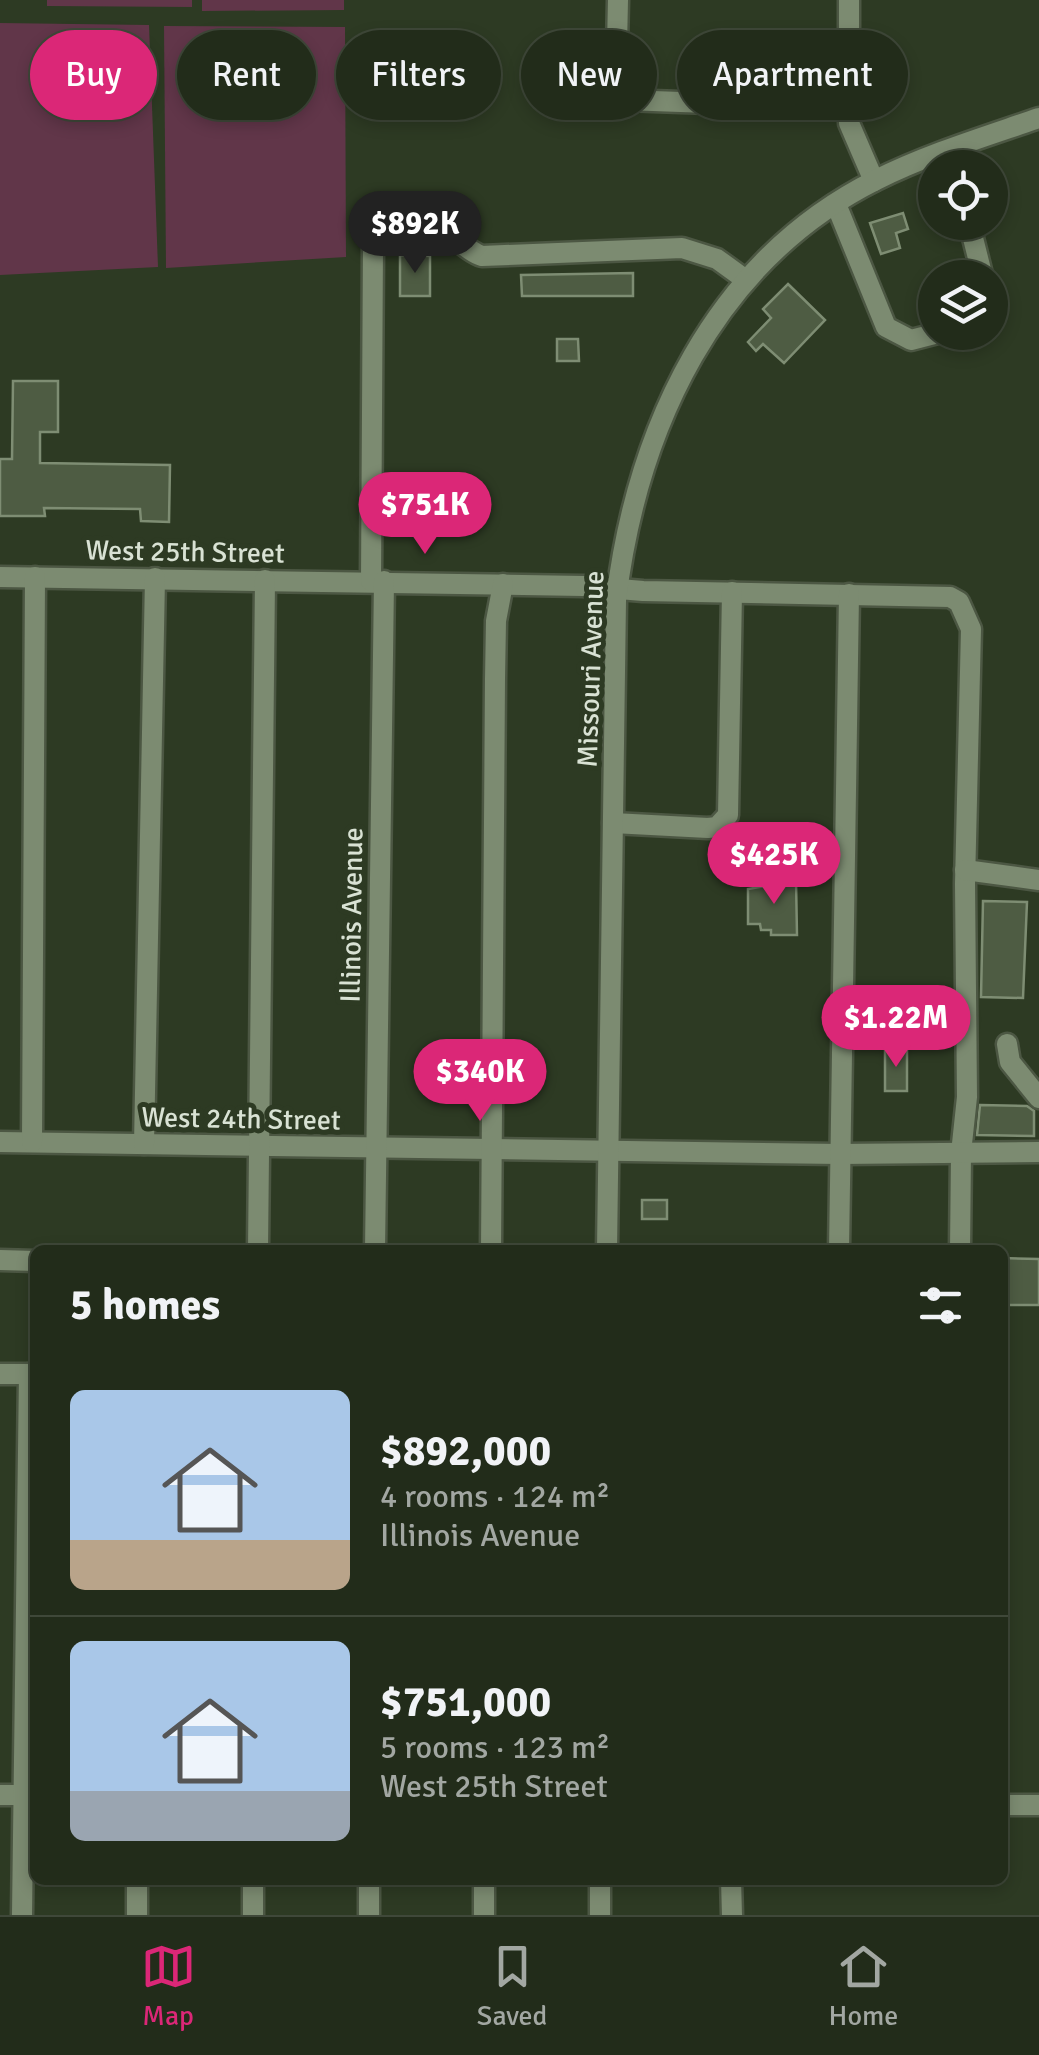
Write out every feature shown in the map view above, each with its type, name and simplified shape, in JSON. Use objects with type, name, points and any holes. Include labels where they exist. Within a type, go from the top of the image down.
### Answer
[{"type":"street","points":[[618,0],[616,90],[634,104],[677,105]]},
{"type":"street","points":[[850,0],[850,30]]},
{"type":"street","name":"Missouri Avenue","points":[[967,150],[1039,118]]},
{"type":"street","points":[[849,120],[874,181]]},
{"type":"street","name":"Missouri Avenue","points":[[607,1245],[617,589],[640,479],[672,390],[715,319],[746,280],[806,224],[836,204],[874,181],[918,168]]},
{"type":"street","points":[[836,204],[886,327],[911,340],[918,338]]},
{"type":"street","name":"Illinois Avenue","points":[[375,1245],[377,233],[396,215],[425,216],[440,223],[470,253],[554,262],[682,248],[717,259],[746,280]]},
{"type":"street","name":"West 25th Street","points":[[0,577],[377,581],[981,597]]},
{"type":"street","points":[[32,1142],[36,577]]},
{"type":"street","points":[[144,1144],[155,578]]},
{"type":"street","points":[[258,1245],[266,580]]},
{"type":"street","points":[[492,1245],[496,640],[503,584]]},
{"type":"street","points":[[612,823],[708,828],[717,827],[728,815],[732,592]]},
{"type":"street","points":[[839,1245],[848,594]]},
{"type":"street","points":[[950,597],[959,602],[971,630],[965,870],[967,1097],[961,1154],[960,1245]]},
{"type":"street","points":[[965,870],[1039,880]]},
{"type":"street","points":[[1008,1044],[1010,1062],[1039,1098]]},
{"type":"street","name":"West 24th Street","points":[[0,1142],[840,1154],[1039,1152]]},
{"type":"street","points":[[0,1260],[30,1261]]},
{"type":"street","points":[[0,1374],[30,1374]]},
{"type":"street","points":[[22,1915],[29,1795],[30,1655]]},
{"type":"street","points":[[0,1795],[29,1795]]},
{"type":"street","points":[[1008,1804],[1039,1805]]},
{"type":"street","points":[[136,1915],[137,1885]]},
{"type":"street","points":[[252,1915],[253,1885]]},
{"type":"street","points":[[369,1885],[369,1915]]},
{"type":"street","points":[[484,1885],[484,1915]]},
{"type":"street","points":[[600,1885],[600,1915]]},
{"type":"street","points":[[731,1885],[732,1915]]},
{"type":"shaded area","points":[[47,0],[192,0],[192,7],[47,6]]},
{"type":"shaded area","points":[[202,0],[344,0],[344,10],[202,11]]},
{"type":"shaded area","points":[[0,23],[149,25],[149,30],[30,30],[30,120],[153,120],[158,267],[0,275]]},
{"type":"shaded area","points":[[164,26],[345,27],[336,30],[336,120],[345,120],[346,257],[166,268]]},
{"type":"building","points":[[903,213],[908,229],[896,233],[900,248],[881,254],[870,223]]},
{"type":"building","points":[[400,255],[430,256],[430,296],[400,296]]},
{"type":"building","points":[[633,273],[633,296],[522,296],[521,275]]},
{"type":"building","points":[[788,284],[825,320],[784,363],[763,344],[756,351],[748,342],[771,318],[763,309]]},
{"type":"building","points":[[557,339],[578,339],[579,361],[557,361]]},
{"type":"building","points":[[13,381],[58,381],[58,432],[40,432],[40,463],[170,465],[169,522],[141,521],[140,509],[44,508],[45,516],[0,516],[0,459],[12,459]]},
{"type":"building","points":[[772,879],[796,880],[797,935],[771,935],[771,930],[761,930],[760,924],[748,924],[748,889],[772,885]]},
{"type":"building","points":[[983,901],[1027,902],[1023,998],[981,997]]},
{"type":"building","points":[[885,1049],[907,1049],[907,1091],[885,1091]]},
{"type":"building","points":[[980,1105],[1027,1106],[1034,1111],[1034,1136],[977,1135]]},
{"type":"building","points":[[642,1200],[667,1200],[667,1219],[642,1219]]},
{"type":"building","points":[[1008,1258],[1039,1259],[1039,1305],[1008,1305]]}]
